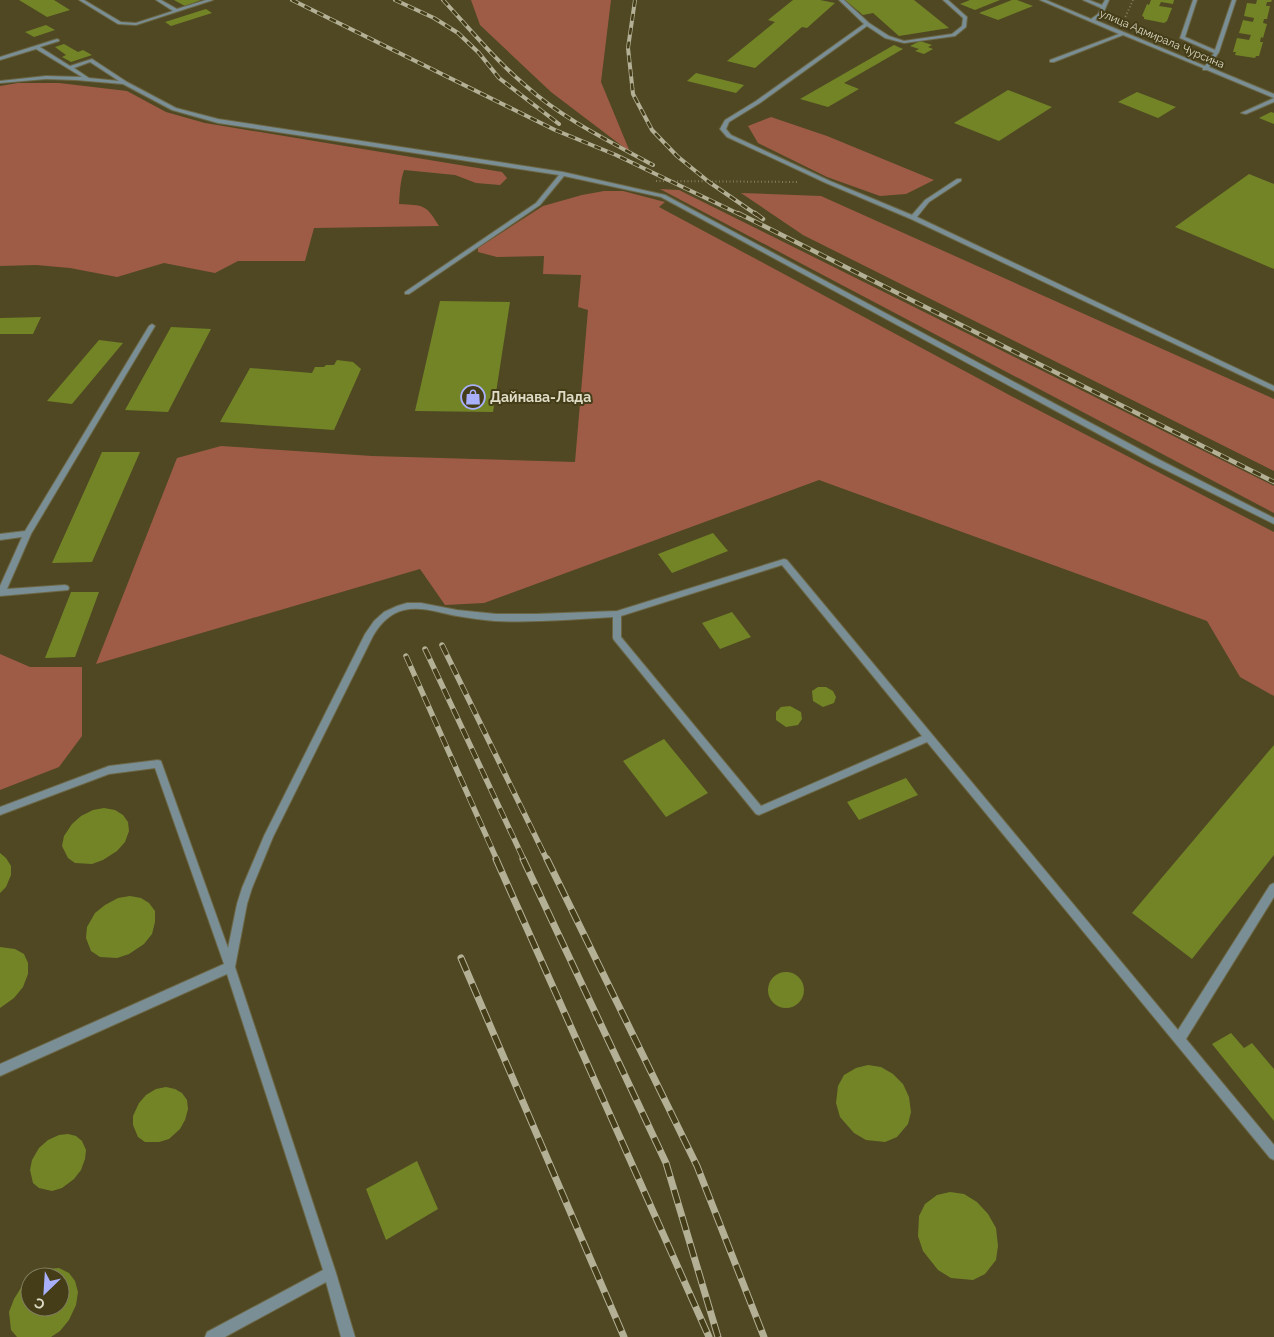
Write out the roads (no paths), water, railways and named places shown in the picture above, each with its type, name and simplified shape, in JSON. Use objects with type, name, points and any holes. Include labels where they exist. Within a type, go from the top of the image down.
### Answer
[{"type":"street","points":[[81,0],[120,23],[136,24],[211,0]]},
{"type":"street","points":[[158,0],[177,11]]},
{"type":"street","points":[[841,0],[867,24],[887,37],[904,42],[953,35],[964,27],[965,18],[945,0]]},
{"type":"street","name":"улица Адмирала Чурсина","points":[[1042,0],[1274,98]]},
{"type":"street","points":[[1084,0],[1104,7]]},
{"type":"street","points":[[1091,21],[1100,15],[1107,0]]},
{"type":"street","points":[[1195,0],[1182,38],[1217,52]]},
{"type":"street","points":[[1205,69],[1217,52],[1234,0]]},
{"type":"street","points":[[867,24],[758,102],[727,121],[724,129],[729,136],[828,182],[913,218],[1274,389]]},
{"type":"street","points":[[1052,61],[1122,34]]},
{"type":"street","points":[[0,59],[58,40]]},
{"type":"street","points":[[36,47],[89,79]]},
{"type":"street","points":[[69,68],[90,60],[125,83],[174,109],[218,121],[563,174],[663,196],[1155,461],[1274,521]]},
{"type":"street","points":[[0,82],[16,79],[89,79],[125,83]]},
{"type":"street","points":[[1244,113],[1274,98]]},
{"type":"street","points":[[913,218],[927,201],[959,180]]},
{"type":"street","points":[[65,588],[1,593],[27,534],[152,326]]},
{"type":"street","points":[[0,537],[27,534]]},
{"type":"street","points":[[230,967],[242,904],[269,836],[364,648],[368,634],[380,618],[394,610],[410,605],[494,619],[617,614],[784,562],[1274,1154]]},
{"type":"street","points":[[617,614],[617,638],[759,811],[929,737]]},
{"type":"street","points":[[0,811],[109,770],[158,764],[230,967],[330,1273],[348,1337]]},
{"type":"street","points":[[1179,1039],[1274,888]]},
{"type":"street","points":[[0,1070],[230,967]]},
{"type":"street","points":[[212,1337],[330,1273]]},
{"type":"lane","points":[[407,293],[538,204],[563,174]]},
{"type":"railway","points":[[292,0],[555,130],[616,155],[741,215]]},
{"type":"railway","points":[[395,0],[434,18],[458,33],[479,53],[499,78],[559,124]]},
{"type":"railway","points":[[443,0],[504,66],[540,98],[587,129],[653,165]]},
{"type":"railway","points":[[635,0],[628,48],[633,94],[652,130],[677,156],[709,182],[757,215]]},
{"type":"railway","points":[[738,213],[1274,482]]},
{"type":"railway","points":[[755,213],[763,219]]},
{"type":"railway","points":[[442,645],[547,860]]},
{"type":"railway","points":[[425,649],[524,860]]},
{"type":"railway","points":[[406,656],[497,860]]},
{"type":"railway","points":[[496,859],[709,1337]]},
{"type":"railway","points":[[523,859],[666,1163],[718,1337]]},
{"type":"railway","points":[[547,859],[697,1166],[764,1337]]},
{"type":"railway","points":[[461,958],[624,1337]]},
{"type":"place","name":"Дайнава-Лада","points":[[473,397]]}]
